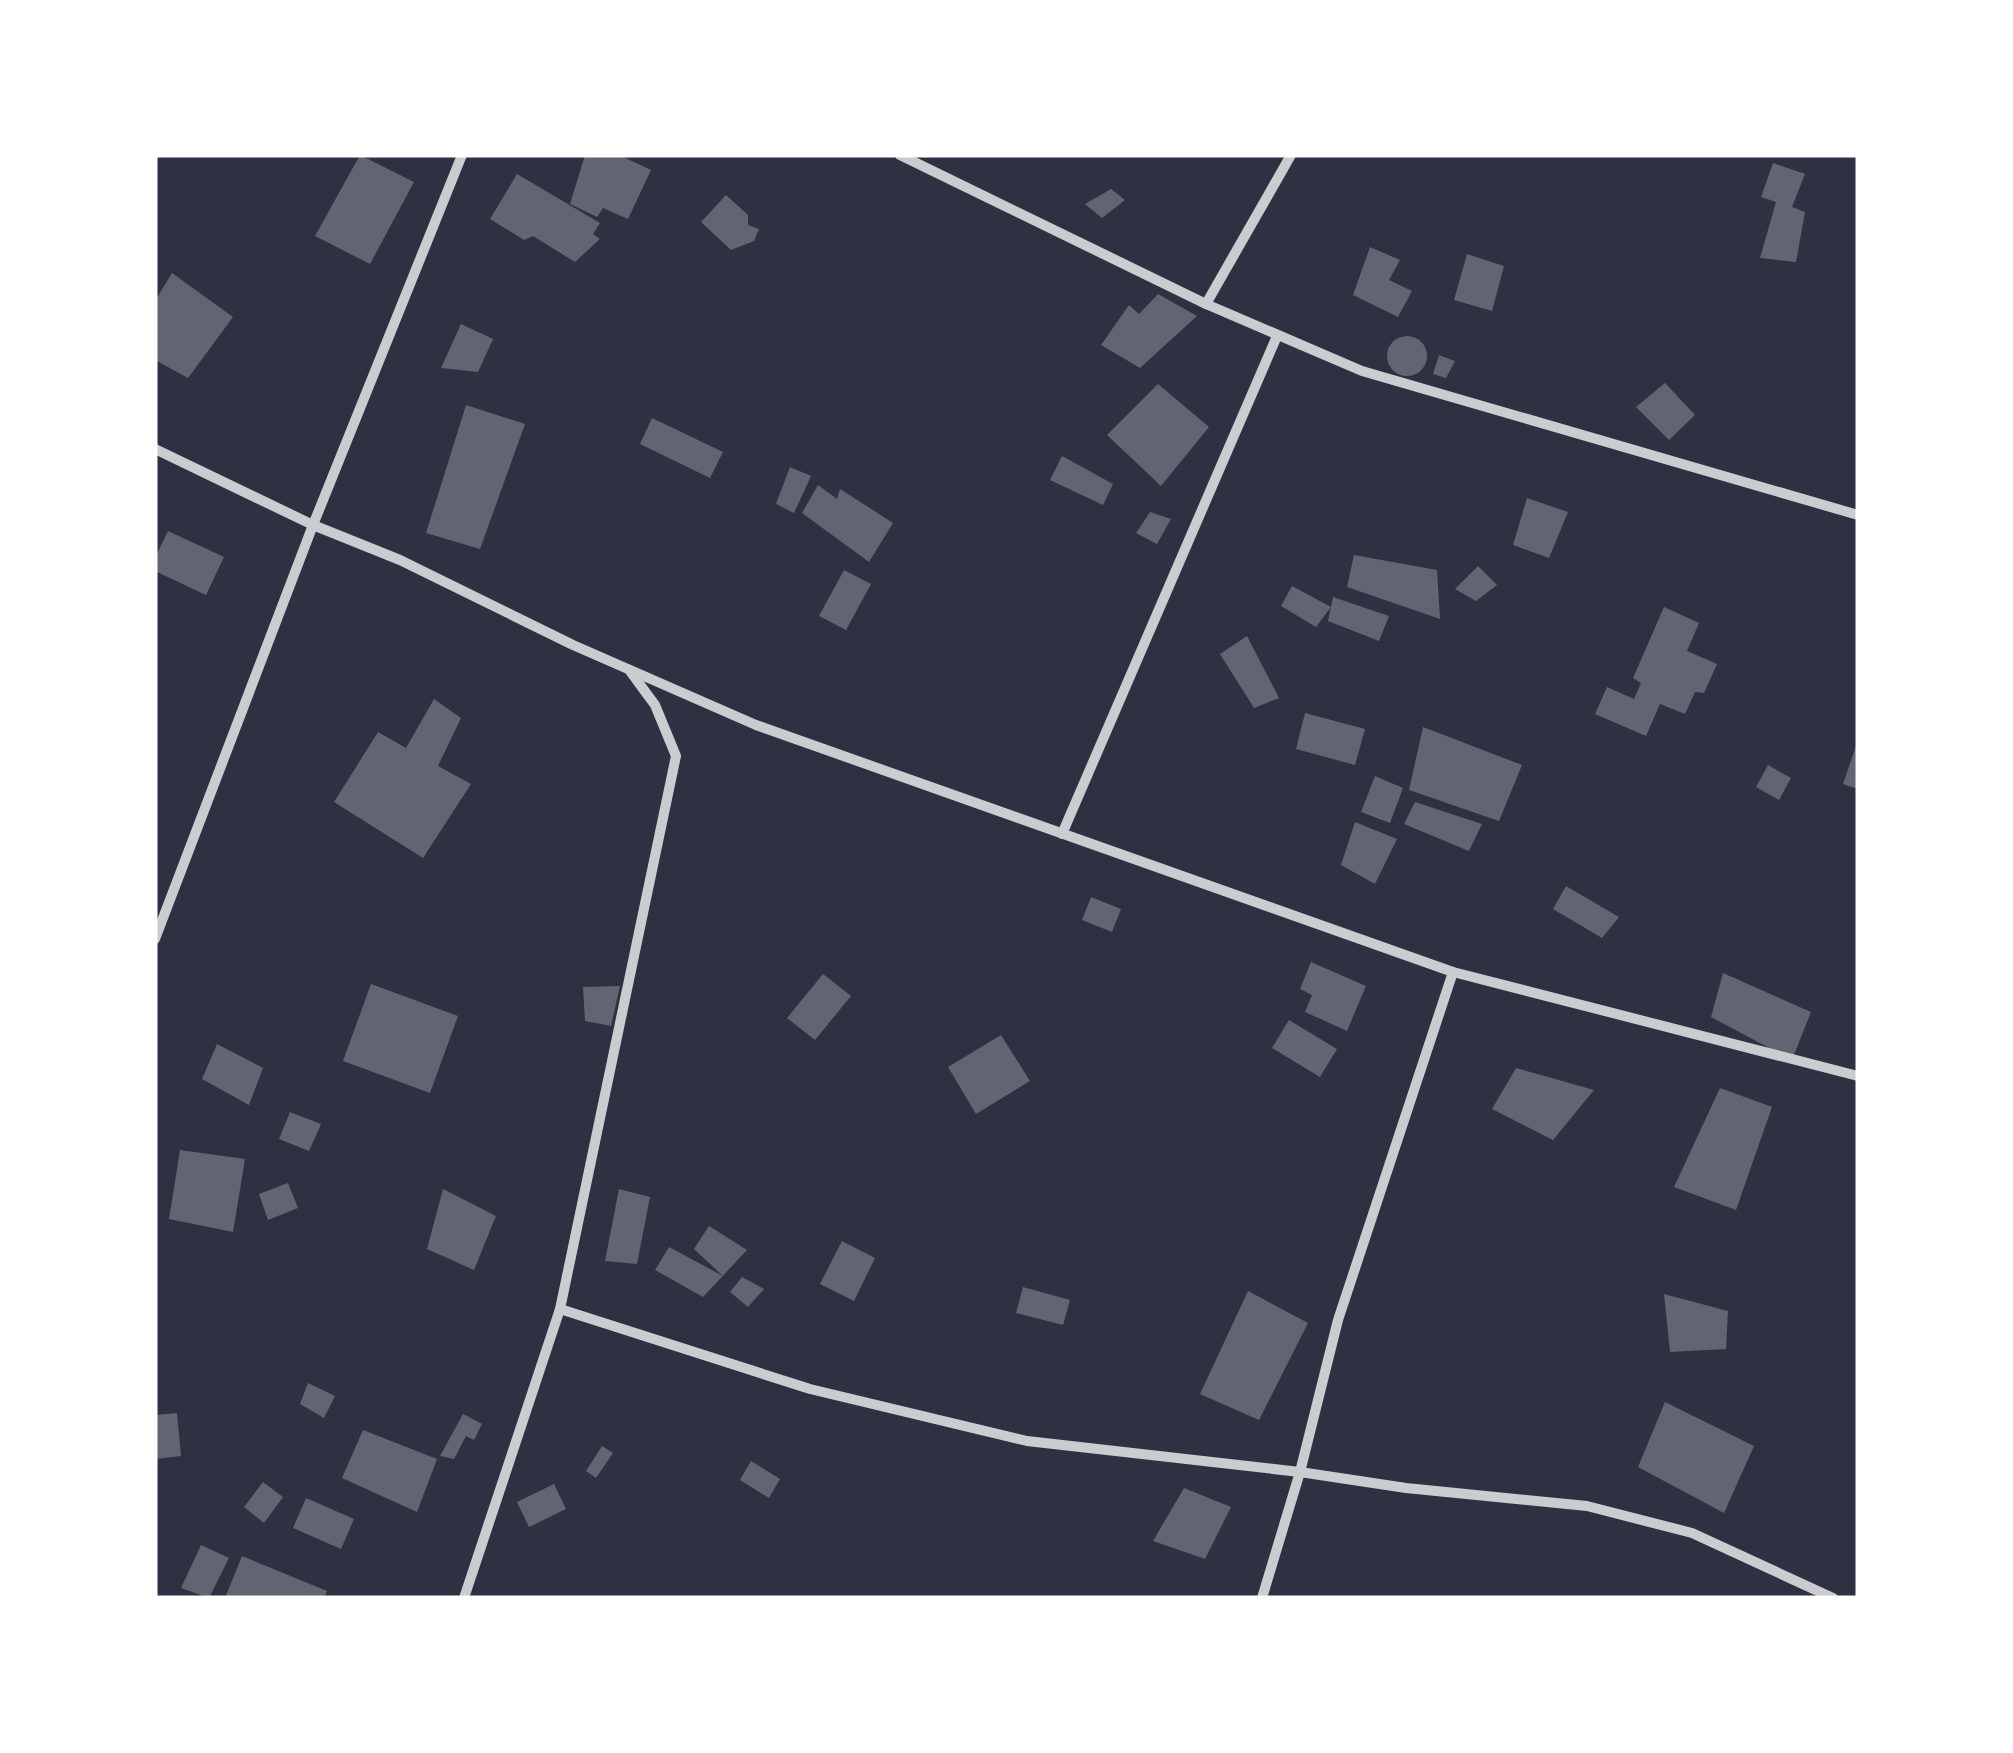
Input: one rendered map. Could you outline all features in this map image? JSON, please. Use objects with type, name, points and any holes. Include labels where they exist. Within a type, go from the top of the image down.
[{"type":"street","points":[[155,939],[312,524],[462,155]]},
{"type":"street","points":[[900,155],[1206,304],[1362,371],[1858,515]]},
{"type":"street","points":[[1206,304],[1291,155]]},
{"type":"street","points":[[1062,834],[1277,336]]},
{"type":"street","points":[[155,449],[756,726],[1454,972],[1858,1076]]},
{"type":"street","points":[[464,1598],[560,1309],[676,756],[654,706],[630,670]]},
{"type":"street","points":[[1262,1598],[1300,1472],[1338,1320],[1454,972]]},
{"type":"street","points":[[560,1309],[810,1389],[1027,1441],[1587,1506],[1692,1533],[1833,1598]]},
{"type":"building","points":[[360,155],[414,182],[370,264],[315,236]]},
{"type":"building","points":[[585,155],[619,155],[651,170],[628,219],[603,208],[597,217],[570,204]]},
{"type":"building","points":[[1773,163],[1805,174],[1792,207],[1805,212],[1796,262],[1760,258],[1776,202],[1761,197]]},
{"type":"building","points":[[517,174],[600,223],[593,234],[600,239],[575,262],[533,236],[524,240],[490,219]]},
{"type":"building","points":[[1111,189],[1125,200],[1102,218],[1085,204]]},
{"type":"building","points":[[726,195],[748,215],[748,225],[759,229],[754,241],[731,250],[701,222]]},
{"type":"building","points":[[1370,247],[1400,260],[1389,280],[1412,291],[1398,317],[1353,295]]},
{"type":"building","points":[[1467,254],[1504,266],[1492,311],[1454,300]]},
{"type":"building","points":[[172,273],[233,317],[188,378],[155,360],[155,301]]},
{"type":"building","points":[[1158,294],[1197,316],[1140,368],[1101,345],[1129,305],[1139,314]]},
{"type":"building","points":[[461,324],[493,339],[478,372],[441,368]]},
{"type":"building","points":[[1407,336],[1421,342],[1427,356],[1421,370],[1407,376],[1393,370],[1387,356],[1393,342]]},
{"type":"building","points":[[1439,355],[1455,361],[1446,378],[1433,374]]},
{"type":"building","points":[[1665,383],[1695,415],[1669,440],[1636,407]]},
{"type":"building","points":[[1158,384],[1209,427],[1161,486],[1107,435]]},
{"type":"building","points":[[466,405],[525,424],[480,549],[426,533]]},
{"type":"building","points":[[652,418],[723,452],[710,478],[640,444]]},
{"type":"building","points":[[1062,456],[1113,484],[1103,505],[1050,480]]},
{"type":"building","points":[[790,467],[811,476],[794,513],[776,504]]},
{"type":"building","points":[[818,485],[837,499],[840,489],[893,523],[869,562],[802,513]]},
{"type":"building","points":[[1527,498],[1568,512],[1549,558],[1513,545]]},
{"type":"building","points":[[1150,512],[1171,519],[1157,544],[1136,533]]},
{"type":"building","points":[[168,531],[224,557],[206,595],[155,571],[155,558]]},
{"type":"building","points":[[1354,555],[1437,570],[1440,619],[1347,587]]},
{"type":"building","points":[[1478,566],[1497,585],[1476,601],[1455,589]]},
{"type":"building","points":[[844,570],[871,584],[846,630],[819,616]]},
{"type":"building","points":[[1292,586],[1331,607],[1316,627],[1281,606]]},
{"type":"building","points":[[1333,597],[1389,616],[1379,641],[1328,621]]},
{"type":"building","points":[[1664,607],[1699,623],[1687,651],[1717,664],[1704,693],[1695,692],[1685,714],[1660,704],[1646,736],[1595,714],[1607,687],[1634,699],[1641,683],[1633,678]]},
{"type":"building","points":[[1247,636],[1279,698],[1254,708],[1220,654]]},
{"type":"building","points":[[434,699],[461,718],[438,766],[471,784],[423,858],[334,802],[378,732],[406,748]]},
{"type":"building","points":[[1305,713],[1365,729],[1355,765],[1296,749]]},
{"type":"building","points":[[1423,727],[1522,765],[1499,821],[1409,790]]},
{"type":"building","points":[[1858,740],[1858,789],[1843,784]]},
{"type":"building","points":[[1768,765],[1791,778],[1779,800],[1756,787]]},
{"type":"building","points":[[1375,776],[1403,788],[1390,823],[1361,812]]},
{"type":"building","points":[[1415,802],[1482,824],[1469,851],[1404,824]]},
{"type":"building","points":[[1355,822],[1397,839],[1375,884],[1341,865]]},
{"type":"building","points":[[1566,886],[1619,917],[1602,938],[1553,909]]},
{"type":"building","points":[[1091,897],[1121,909],[1112,932],[1082,920]]},
{"type":"building","points":[[1311,962],[1366,986],[1347,1031],[1305,1012],[1312,995],[1300,989]]},
{"type":"building","points":[[1723,973],[1811,1012],[1792,1060],[1711,1017]]},
{"type":"building","points":[[823,974],[851,996],[815,1040],[787,1018]]},
{"type":"building","points":[[371,984],[458,1016],[430,1093],[343,1061]]},
{"type":"building","points":[[620,986],[611,1026],[585,1021],[583,987]]},
{"type":"building","points":[[1289,1020],[1337,1049],[1320,1077],[1272,1048]]},
{"type":"building","points":[[1001,1035],[1030,1081],[976,1114],[948,1067]]},
{"type":"building","points":[[217,1044],[263,1068],[249,1105],[202,1079]]},
{"type":"building","points":[[1516,1068],[1594,1090],[1553,1140],[1492,1109]]},
{"type":"building","points":[[1720,1088],[1772,1107],[1736,1210],[1674,1187]]},
{"type":"building","points":[[290,1112],[321,1124],[309,1151],[279,1139]]},
{"type":"building","points":[[180,1150],[245,1159],[233,1232],[169,1219]]},
{"type":"building","points":[[288,1183],[298,1208],[268,1220],[259,1194]]},
{"type":"building","points":[[443,1189],[496,1216],[474,1270],[427,1249]]},
{"type":"building","points":[[619,1189],[650,1197],[637,1264],[605,1261]]},
{"type":"building","points":[[709,1226],[747,1250],[723,1276],[694,1249]]},
{"type":"building","points":[[842,1241],[875,1258],[854,1301],[820,1284]]},
{"type":"building","points":[[669,1247],[723,1276],[703,1297],[655,1270]]},
{"type":"building","points":[[742,1277],[764,1289],[748,1307],[730,1292]]},
{"type":"building","points":[[1023,1287],[1070,1300],[1063,1325],[1016,1313]]},
{"type":"building","points":[[1248,1291],[1308,1323],[1259,1420],[1200,1394]]},
{"type":"building","points":[[1664,1294],[1728,1311],[1726,1349],[1670,1352]]},
{"type":"building","points":[[308,1383],[335,1396],[324,1418],[300,1404]]},
{"type":"building","points":[[1665,1402],[1754,1446],[1724,1513],[1638,1467]]},
{"type":"building","points":[[177,1413],[181,1456],[155,1459],[155,1415]]},
{"type":"building","points":[[463,1414],[482,1424],[474,1440],[466,1436],[454,1459],[440,1456]]},
{"type":"building","points":[[363,1430],[437,1459],[417,1512],[342,1478]]},
{"type":"building","points":[[602,1446],[613,1453],[596,1478],[586,1471]]},
{"type":"building","points":[[751,1461],[780,1479],[769,1498],[740,1480]]},
{"type":"building","points":[[263,1482],[283,1497],[264,1523],[244,1507]]},
{"type":"building","points":[[554,1484],[566,1509],[529,1527],[517,1502]]},
{"type":"building","points":[[1184,1488],[1231,1507],[1205,1559],[1153,1541]]},
{"type":"building","points":[[306,1498],[354,1519],[341,1549],[293,1528]]},
{"type":"building","points":[[201,1545],[229,1558],[209,1598],[181,1588]]},
{"type":"building","points":[[242,1556],[327,1591],[324,1598],[225,1598]]}]
